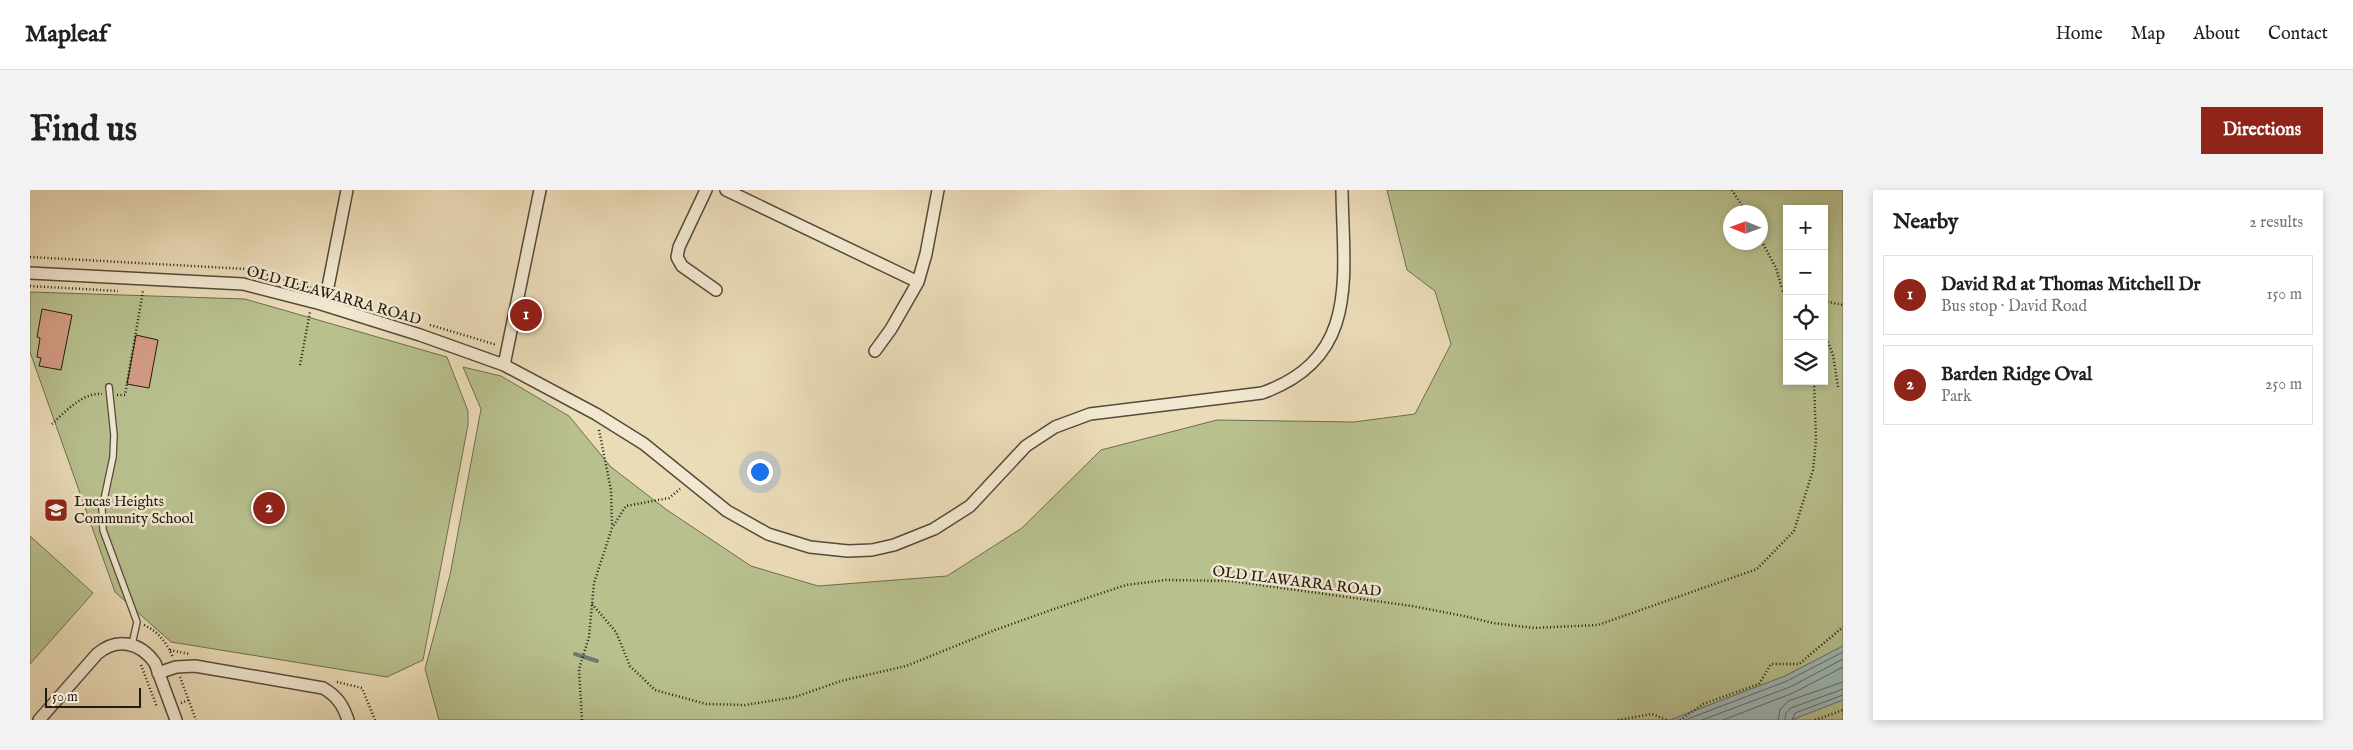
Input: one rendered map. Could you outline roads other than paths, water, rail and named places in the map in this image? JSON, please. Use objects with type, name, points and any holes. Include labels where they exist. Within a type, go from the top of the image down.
[{"type":"street","points":[[321,304],[327,292],[347,190]]},
{"type":"street","points":[[504,365],[540,190]]},
{"type":"street","points":[[706,190],[679,247],[677,257],[682,266],[716,290]]},
{"type":"street","points":[[726,190],[918,282]]},
{"type":"street","points":[[875,351],[891,329],[918,282],[926,254],[938,190]]},
{"type":"street","name":"OLD ILLAWARRA ROAD","points":[[30,273],[243,284],[321,304],[420,334],[504,365],[596,414],[644,444],[688,482],[727,511],[768,534],[810,547],[848,551],[872,550],[894,545],[934,529],[970,506],[1026,446],[1055,427],[1090,414],[1252,395],[1282,386],[1300,375],[1321,355],[1335,330],[1343,297],[1342,190]]},
{"type":"street","points":[[39,720],[103,649],[119,644],[132,644],[149,655],[176,720]]},
{"type":"street","points":[[158,673],[176,667],[195,666],[323,688],[334,695],[344,706],[348,720]]},
{"type":"lane","points":[[109,387],[114,435],[113,457],[102,509],[102,530],[138,622],[132,644]]},
{"type":"water","points":[[1843,646],[1843,700],[1791,720],[1670,720],[1785,676]]},
{"type":"waterway","points":[[575,654],[597,661]]},
{"type":"place","name":"David Rd at Thomas Mitchell Dr","points":[[526,315]]},
{"type":"place","name":"Barden Ridge Oval","points":[[269,508]]},
{"type":"place","name":"Lucas Heights Community School","points":[[56,510]]}]
